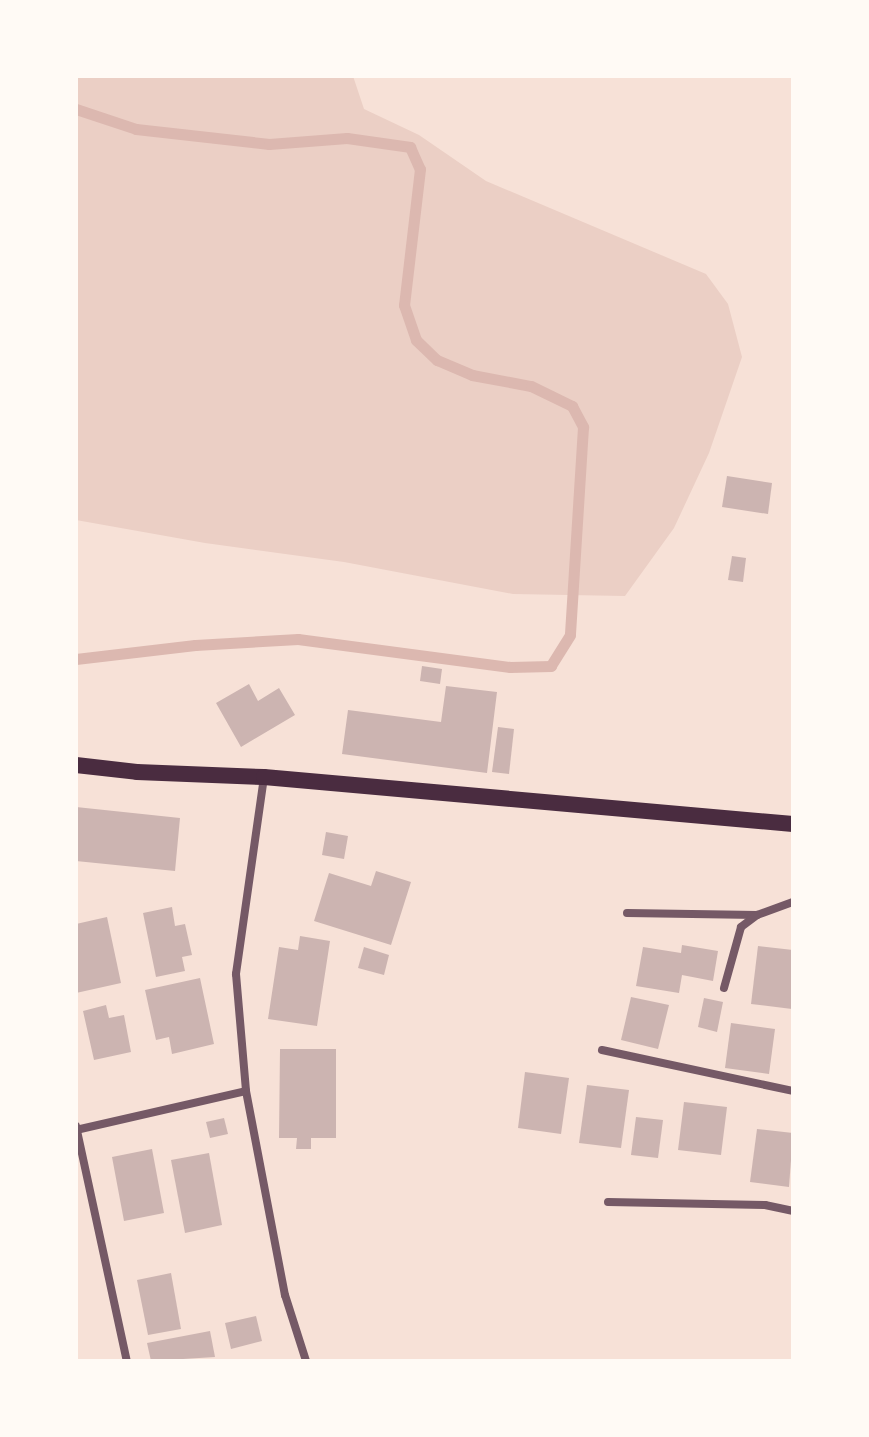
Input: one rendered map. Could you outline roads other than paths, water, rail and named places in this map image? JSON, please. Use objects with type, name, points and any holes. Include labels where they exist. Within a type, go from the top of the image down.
[{"type":"main road","points":[[76,765],[137,772],[264,777],[793,824]]},
{"type":"street","points":[[264,777],[236,974],[246,1091],[285,1295],[306,1361]]},
{"type":"street","points":[[724,988],[741,927],[757,915],[793,902]]},
{"type":"street","points":[[627,913],[757,915]]},
{"type":"street","points":[[602,1050],[793,1091]]},
{"type":"street","points":[[127,1361],[76,1129],[246,1091]]},
{"type":"street","points":[[608,1202],[765,1205],[793,1211]]},
{"type":"waterway","points":[[76,109],[136,129],[269,144],[347,138],[410,147],[420,169],[404,305],[416,340],[437,360],[472,375],[531,386],[572,406],[583,427],[570,635],[551,666],[510,667],[298,639],[195,645],[76,659]]}]
